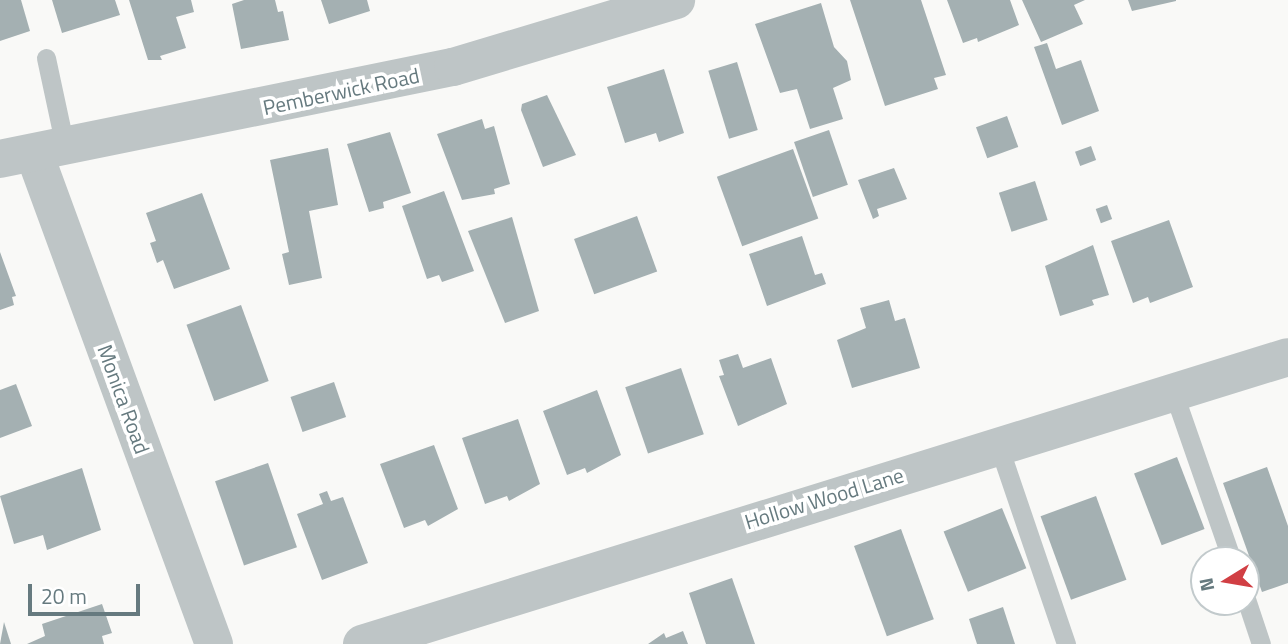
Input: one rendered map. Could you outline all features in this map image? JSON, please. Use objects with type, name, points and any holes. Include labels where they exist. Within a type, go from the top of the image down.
[{"type":"street","name":"Pemberwick Road","points":[[33,153],[453,66],[676,0]]},
{"type":"street","name":"Monica Road","points":[[33,153],[214,644]]},
{"type":"street","name":"Hollow Wood Lane","points":[[362,644],[998,444],[1288,357]]},
{"type":"lane","points":[[33,153],[46,58]]},
{"type":"lane","points":[[1173,391],[1228,546]]},
{"type":"lane","points":[[998,444],[1066,644]]},
{"type":"lane","points":[[1252,616],[1261,644]]},
{"type":"building","points":[[0,0],[21,0],[30,31],[0,41]]},
{"type":"building","points":[[52,0],[115,0],[120,15],[62,33]]},
{"type":"building","points":[[129,0],[191,0],[194,12],[176,17],[186,48],[160,56],[162,60],[148,60]]},
{"type":"building","points":[[244,0],[275,0],[278,12],[283,11],[289,40],[241,49],[232,4]]},
{"type":"building","points":[[321,0],[367,0],[370,11],[329,24]]},
{"type":"building","points":[[850,0],[921,0],[946,75],[934,78],[938,89],[885,106]]},
{"type":"building","points":[[947,0],[1010,0],[1019,25],[978,42],[977,38],[963,43]]},
{"type":"building","points":[[1022,0],[1085,0],[1074,5],[1083,24],[1041,42]]},
{"type":"building","points":[[1128,0],[1176,0],[1176,1],[1132,11]]},
{"type":"building","points":[[821,3],[834,47],[847,61],[851,80],[833,88],[843,119],[810,129],[797,89],[780,93],[755,24]]},
{"type":"building","points":[[1047,43],[1056,69],[1081,60],[1099,111],[1062,125],[1034,47]]},
{"type":"building","points":[[737,62],[758,130],[729,139],[708,71]]},
{"type":"building","points":[[664,69],[684,133],[659,142],[656,133],[625,143],[607,87]]},
{"type":"building","points":[[547,95],[576,155],[543,167],[521,110],[522,104]]},
{"type":"building","points":[[1007,116],[1018,147],[987,158],[976,127]]},
{"type":"building","points":[[482,119],[485,129],[494,126],[510,184],[494,189],[495,194],[462,200],[437,134]]},
{"type":"building","points":[[829,130],[848,185],[813,197],[794,142]]},
{"type":"building","points":[[390,132],[411,193],[383,202],[384,208],[369,212],[347,144]]},
{"type":"building","points":[[1091,146],[1096,160],[1080,166],[1075,152]]},
{"type":"building","points":[[328,148],[338,205],[309,211],[322,278],[289,285],[282,254],[289,252],[270,160]]},
{"type":"building","points":[[793,149],[818,219],[742,246],[717,177]]},
{"type":"building","points":[[894,168],[907,199],[877,209],[879,216],[873,219],[858,180]]},
{"type":"building","points":[[1035,181],[1048,220],[1012,232],[999,193]]},
{"type":"building","points":[[444,191],[474,271],[442,282],[439,275],[427,279],[402,206]]},
{"type":"building","points":[[202,193],[230,269],[174,289],[163,260],[157,263],[150,243],[156,241],[146,213]]},
{"type":"building","points":[[1107,205],[1112,219],[1101,223],[1096,209]]},
{"type":"building","points":[[637,216],[657,271],[594,294],[574,239]]},
{"type":"building","points":[[512,217],[539,311],[505,323],[468,231]]},
{"type":"building","points":[[1169,220],[1193,287],[1150,303],[1148,297],[1133,303],[1111,241]]},
{"type":"building","points":[[802,236],[815,275],[822,273],[826,284],[767,306],[749,254]]},
{"type":"building","points":[[1093,245],[1109,295],[1092,300],[1094,305],[1060,316],[1045,266]]},
{"type":"building","points":[[0,252],[16,296],[12,297],[14,305],[0,310]]},
{"type":"building","points":[[889,300],[895,321],[905,318],[920,368],[852,388],[837,340],[866,328],[860,308]]},
{"type":"building","points":[[241,305],[269,381],[214,401],[186,325]]},
{"type":"building","points":[[738,354],[743,368],[771,358],[787,404],[738,426],[719,376],[724,375],[719,360]]},
{"type":"building","points":[[681,368],[704,434],[648,453],[625,387]]},
{"type":"building","points":[[334,382],[346,417],[303,432],[291,397]]},
{"type":"building","points":[[16,384],[32,426],[0,438],[0,390]]},
{"type":"building","points":[[597,390],[621,455],[587,473],[585,468],[567,475],[543,411]]},
{"type":"building","points":[[518,419],[540,484],[509,501],[507,496],[485,504],[462,438]]},
{"type":"building","points":[[434,445],[458,509],[428,526],[425,520],[404,528],[380,464]]},
{"type":"building","points":[[1177,457],[1205,529],[1162,545],[1134,473]]},
{"type":"building","points":[[268,463],[297,547],[244,565],[215,481]]},
{"type":"building","points":[[1267,467],[1288,526],[1288,583],[1262,592],[1260,546],[1246,546],[1223,483]]},
{"type":"building","points":[[82,468],[101,530],[47,550],[43,535],[14,544],[0,496]]},
{"type":"building","points":[[327,491],[331,501],[343,497],[368,563],[322,580],[297,514],[323,504],[319,494]]},
{"type":"building","points":[[1096,496],[1126,580],[1071,600],[1041,516]]},
{"type":"building","points":[[1002,508],[1026,568],[968,592],[944,532]]},
{"type":"building","points":[[901,529],[934,619],[887,636],[854,546]]},
{"type":"building","points":[[732,578],[755,644],[706,644],[689,593]]},
{"type":"building","points":[[102,604],[112,633],[102,636],[104,644],[27,644],[45,636],[42,624]]},
{"type":"building","points":[[1003,607],[1015,644],[977,644],[969,619]]},
{"type":"building","points":[[4,622],[11,644],[0,644]]},
{"type":"building","points":[[683,631],[688,644],[648,644],[664,633],[666,638]]}]
